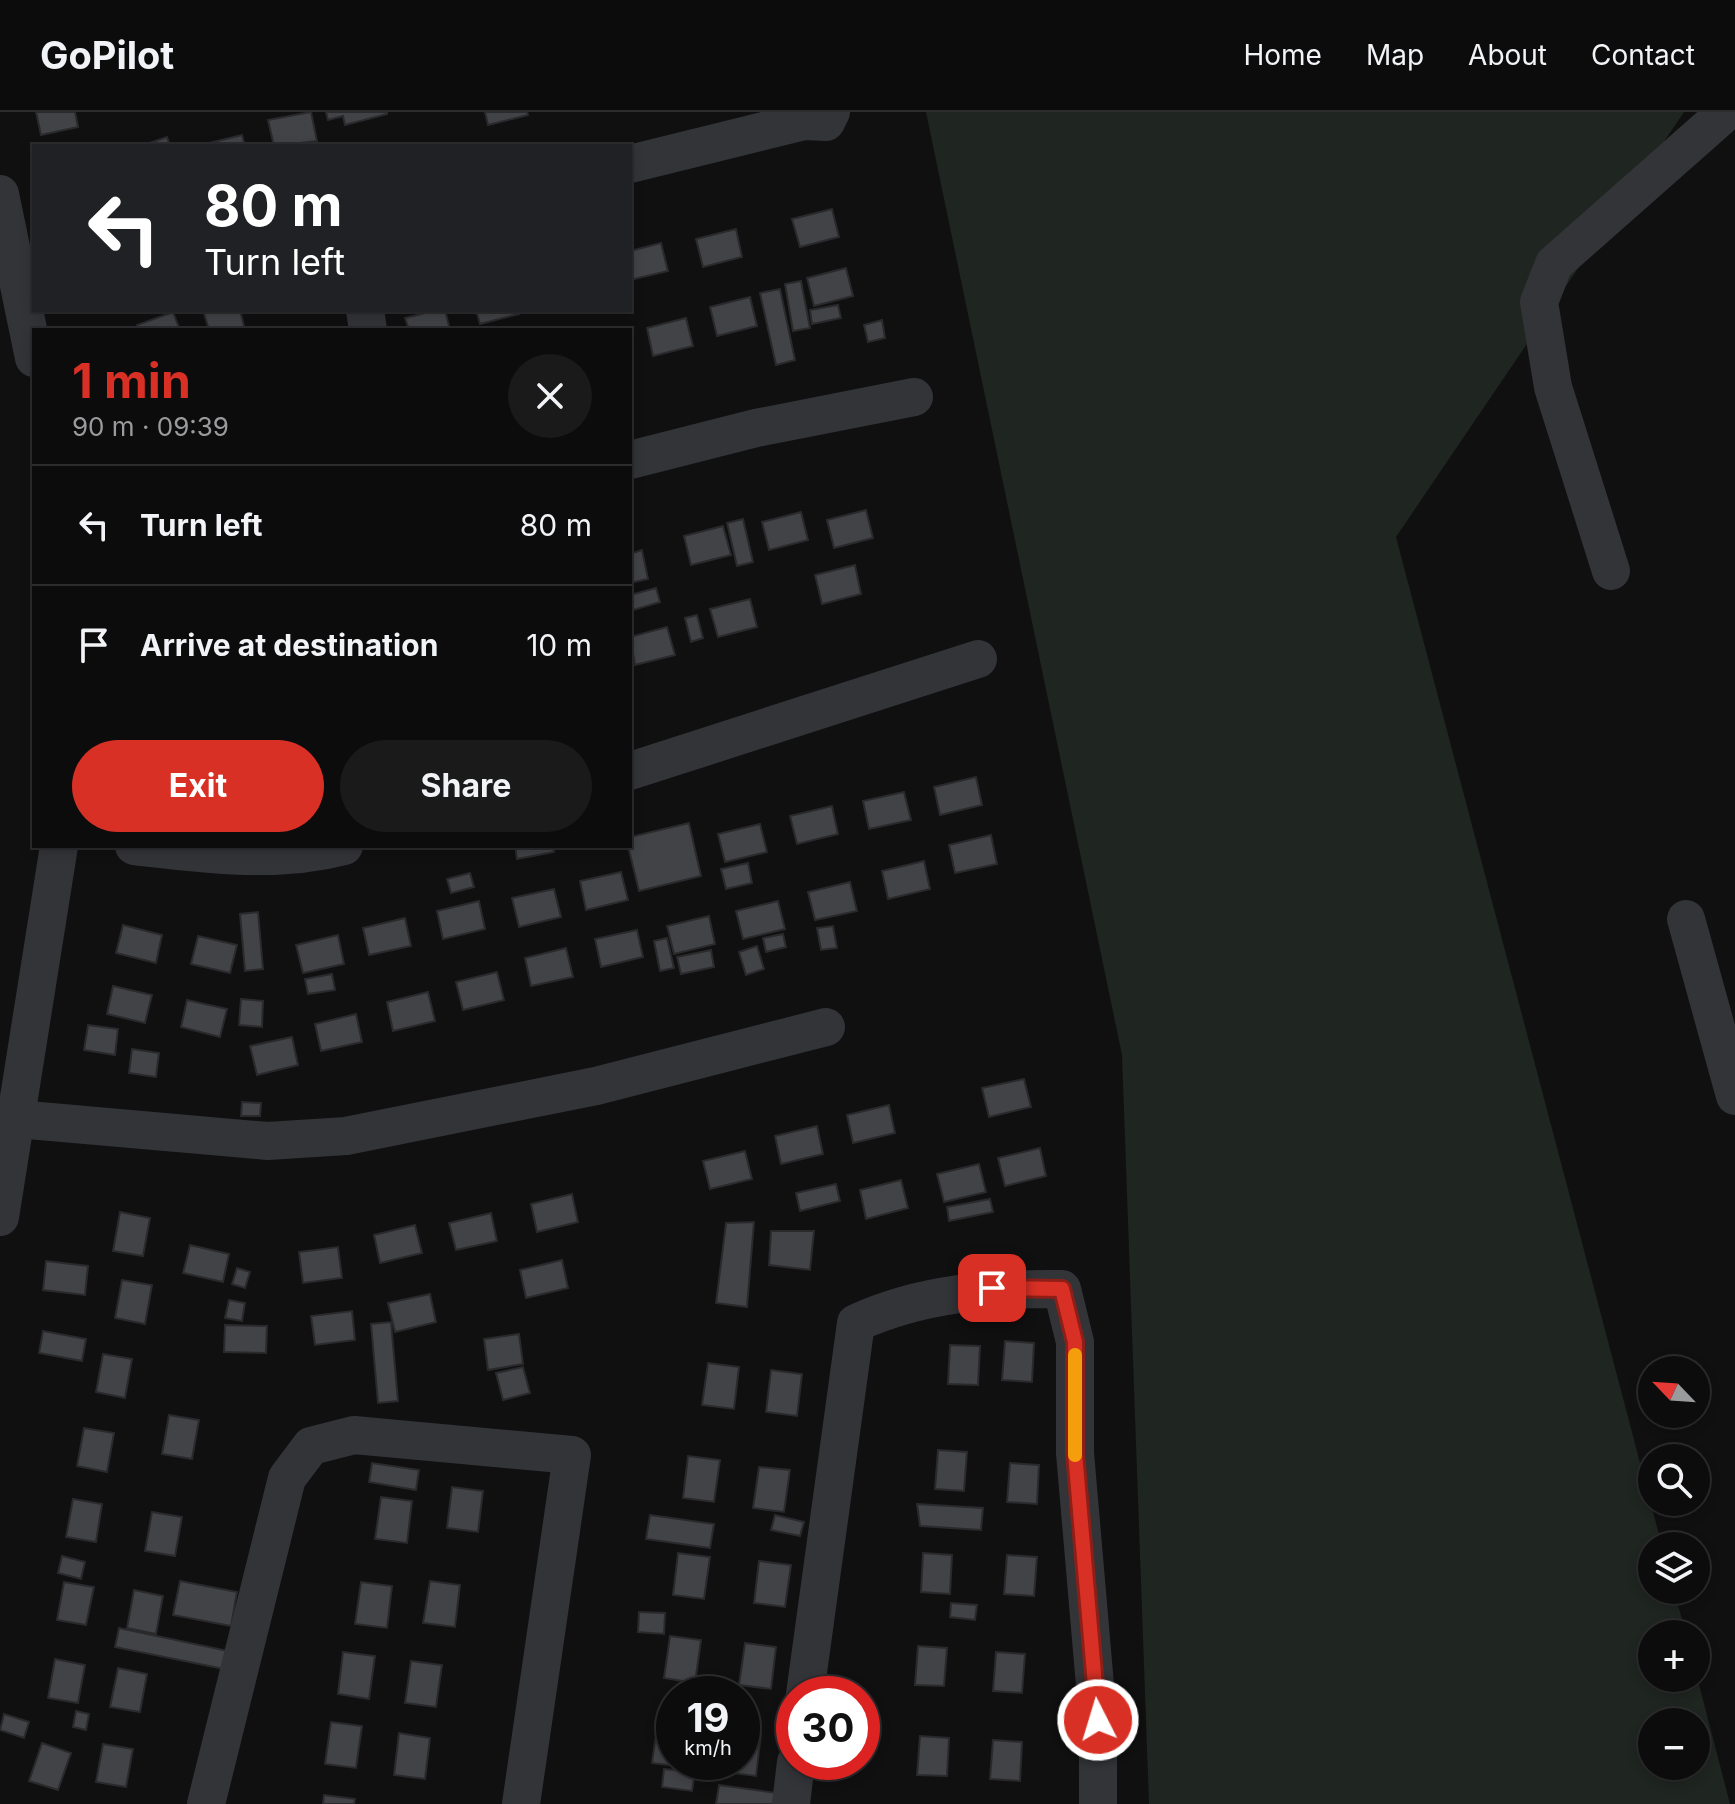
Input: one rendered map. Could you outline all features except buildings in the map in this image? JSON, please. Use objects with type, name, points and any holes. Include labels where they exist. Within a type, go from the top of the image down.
[{"type":"street","points":[[632,164],[804,121],[826,122],[831,112]]},
{"type":"street","points":[[1611,571],[1553,387],[1539,302],[1554,264],[1726,112],[1735,149]]},
{"type":"street","points":[[0,194],[32,312]]},
{"type":"street","points":[[632,459],[756,428],[914,397]]},
{"type":"street","points":[[632,770],[978,659]]},
{"type":"street","points":[[0,1217],[59,848]]},
{"type":"street","points":[[155,848],[237,856],[308,855],[336,848]]},
{"type":"street","points":[[1686,919],[1735,1096]]},
{"type":"street","points":[[17,1119],[268,1141],[346,1136],[596,1086],[826,1027]]},
{"type":"street","points":[[807,1676],[856,1323],[909,1303],[992,1288],[1062,1289],[1075,1342],[1075,1453],[1098,1720],[1098,1804]]},
{"type":"street","points":[[206,1804],[287,1478],[311,1446],[354,1435],[572,1455],[521,1804]]},
{"type":"street","points":[[791,1804],[794,1780]]},
{"type":"shaded area","points":[[926,112],[1684,112],[1396,537],[1638,1455],[1638,1516],[1654,1516],[1658,1532],[1638,1532],[1638,1604],[1678,1604],[1682,1620],[1638,1620],[1638,1692],[1701,1692],[1705,1708],[1638,1708],[1638,1780],[1710,1780],[1710,1727],[1730,1804],[1149,1804],[1122,1055]]},
{"type":"slow traffic","points":[[1075,1355],[1075,1455]]},
{"type":"route","points":[[992,1288],[1062,1289],[1075,1342],[1075,1453],[1098,1720]]}]
